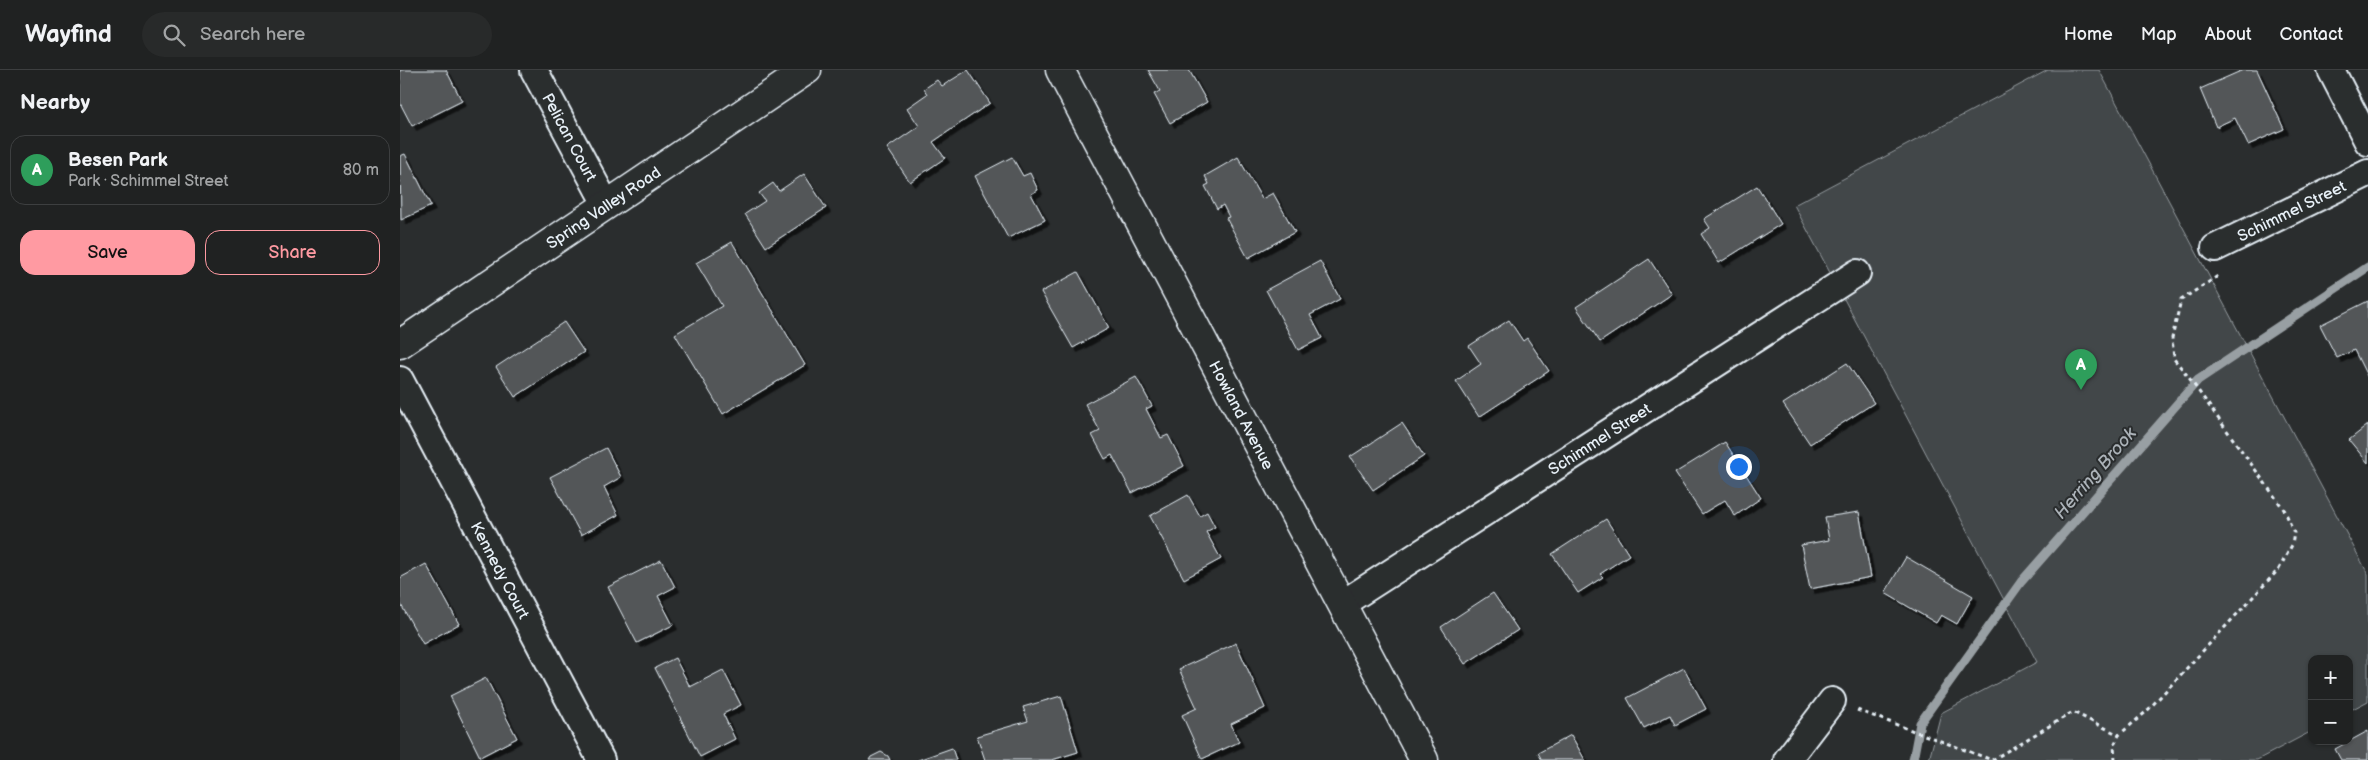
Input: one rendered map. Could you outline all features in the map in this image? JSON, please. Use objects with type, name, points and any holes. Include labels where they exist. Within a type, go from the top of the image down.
[{"type":"street","name":"Pelican Court","points":[[534,70],[606,204]]},
{"type":"street","name":"Spring Valley Road","points":[[400,344],[807,70]]},
{"type":"street","name":"Howland Avenue","points":[[1060,70],[1424,760]]},
{"type":"street","points":[[2331,70],[2368,142]]},
{"type":"street","name":"Schimmel Street","points":[[2215,248],[2368,173]]},
{"type":"street","name":"Schimmel Street","points":[[1342,604],[1857,273]]},
{"type":"street","name":"Kennedy Court","points":[[400,380],[600,760]]},
{"type":"street","points":[[1787,760],[1832,701]]},
{"type":"path","points":[[2115,760],[2114,745],[2119,735],[2147,711],[2214,637],[2267,584],[2288,557],[2292,545],[2294,533],[2285,511],[2188,375],[2174,359],[2172,338],[2181,300],[2229,270],[2215,248]]},
{"type":"path","points":[[1832,701],[1992,760],[2073,712],[2119,735]]},
{"type":"shaded area","points":[[2048,70],[2099,70],[2368,574],[2368,701],[2353,709],[2353,655],[2308,655],[2308,733],[2257,760],[1929,760],[1941,713],[2037,662],[1794,205]]},
{"type":"building","points":[[400,70],[446,70],[462,101],[412,126],[400,103]]},
{"type":"building","points":[[968,70],[990,103],[933,142],[945,158],[910,182],[887,148],[919,126],[907,108],[927,94],[924,89],[937,80],[942,86]]},
{"type":"building","points":[[1148,70],[1189,70],[1207,102],[1170,123],[1154,94],[1160,91]]},
{"type":"building","points":[[2243,70],[2257,70],[2284,129],[2248,145],[2235,118],[2216,127],[2200,89]]},
{"type":"building","points":[[405,154],[431,206],[401,220],[400,156]]},
{"type":"building","points":[[1012,157],[1023,176],[1030,173],[1038,190],[1031,194],[1045,220],[1008,238],[975,176]]},
{"type":"building","points":[[1238,157],[1262,199],[1273,193],[1295,232],[1248,258],[1226,218],[1229,217],[1223,205],[1217,209],[1205,186],[1209,184],[1205,176]]},
{"type":"building","points":[[804,174],[826,208],[766,247],[745,214],[765,201],[759,193],[773,183],[779,191]]},
{"type":"building","points":[[1757,186],[1781,224],[1719,263],[1701,234],[1710,228],[1704,219]]},
{"type":"building","points":[[732,242],[805,365],[723,414],[675,334],[722,306],[696,263]]},
{"type":"building","points":[[1649,259],[1672,294],[1600,342],[1576,307]]},
{"type":"building","points":[[1320,261],[1340,299],[1310,315],[1322,338],[1298,350],[1266,290]]},
{"type":"building","points":[[1078,272],[1109,328],[1073,348],[1041,292]]},
{"type":"building","points":[[2368,301],[2368,378],[2354,350],[2337,358],[2320,325]]},
{"type":"building","points":[[1509,320],[1523,341],[1527,338],[1549,371],[1479,417],[1456,381],[1481,364],[1469,346]]},
{"type":"building","points":[[564,322],[584,352],[515,397],[496,367]]},
{"type":"building","points":[[1847,363],[1874,403],[1810,444],[1783,404]]},
{"type":"building","points":[[1136,377],[1152,406],[1146,409],[1161,438],[1168,435],[1184,466],[1132,493],[1112,455],[1105,459],[1092,435],[1100,431],[1085,404]]},
{"type":"building","points":[[1402,423],[1424,456],[1373,490],[1350,457]]},
{"type":"building","points":[[2368,425],[2368,463],[2349,440]]},
{"type":"building","points":[[1725,442],[1761,498],[1735,516],[1725,500],[1702,514],[1675,473]]},
{"type":"building","points":[[606,448],[621,477],[604,487],[618,515],[581,535],[550,477]]},
{"type":"building","points":[[1188,495],[1200,516],[1207,512],[1215,527],[1206,532],[1221,559],[1184,579],[1150,516]]},
{"type":"building","points":[[1859,512],[1871,577],[1810,589],[1801,545],[1829,540],[1825,517]]},
{"type":"building","points":[[1606,519],[1629,555],[1600,574],[1603,577],[1578,593],[1552,554]]},
{"type":"building","points":[[1906,557],[1973,596],[1957,624],[1941,615],[1936,623],[1885,593]]},
{"type":"building","points":[[661,560],[675,587],[658,596],[673,625],[637,643],[608,587]]},
{"type":"building","points":[[426,564],[459,624],[423,644],[400,603],[400,578]]},
{"type":"building","points":[[1493,593],[1518,630],[1465,664],[1441,627]]},
{"type":"building","points":[[1236,643],[1265,708],[1231,724],[1239,742],[1202,759],[1182,715],[1197,708],[1179,669]]},
{"type":"building","points":[[675,658],[690,687],[723,670],[741,705],[723,714],[735,739],[700,757],[655,668]]},
{"type":"building","points":[[1684,668],[1706,709],[1675,725],[1670,715],[1644,728],[1627,698]]},
{"type":"building","points":[[486,678],[517,738],[480,757],[450,696]]},
{"type":"building","points":[[1061,696],[1078,752],[1052,760],[985,760],[977,736],[1028,721],[1023,707]]},
{"type":"building","points":[[2368,731],[2368,760],[2341,760],[2335,749],[2342,745],[2353,745],[2353,739]]},
{"type":"building","points":[[1571,735],[1585,760],[1542,760],[1538,753]]},
{"type":"building","points":[[952,748],[956,760],[918,760]]},
{"type":"building","points":[[881,752],[888,756],[890,760],[869,760],[871,757]]},
{"type":"waterway","name":"Herring Brook","points":[[1913,760],[1920,723],[2021,582],[2198,380],[2368,267]]},
{"type":"place","name":"Besen Park","points":[[2081,390]]}]
